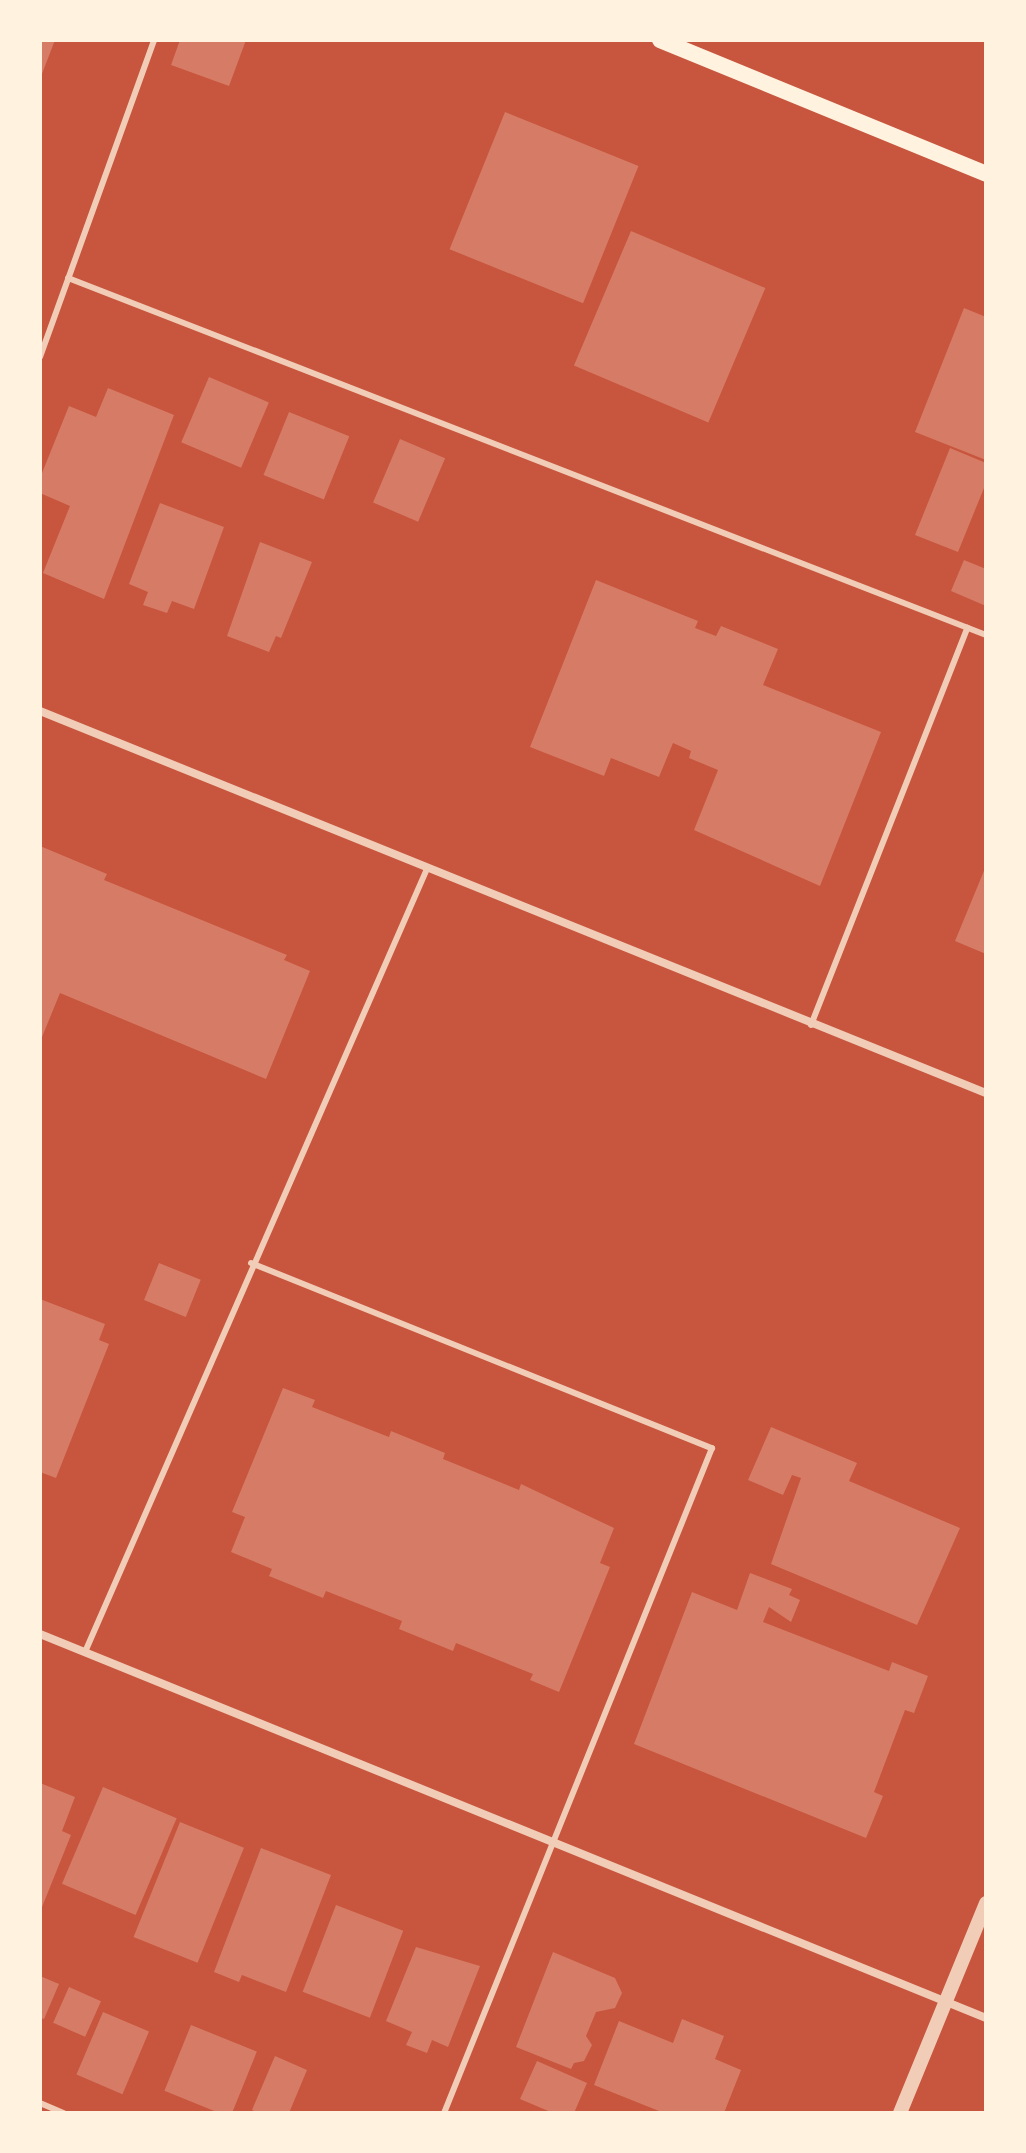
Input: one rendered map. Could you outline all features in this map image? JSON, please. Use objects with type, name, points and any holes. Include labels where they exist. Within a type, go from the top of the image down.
[{"type":"main road","points":[[660,40],[986,174]]},
{"type":"street","points":[[40,711],[811,1025],[986,1093]]},
{"type":"street","points":[[40,1634],[986,2018]]},
{"type":"street","points":[[900,2113],[986,1903]]},
{"type":"lane","points":[[40,357],[154,40]]},
{"type":"lane","points":[[68,278],[986,635]]},
{"type":"lane","points":[[811,1025],[967,628]]},
{"type":"lane","points":[[85,1652],[251,1263],[427,869]]},
{"type":"lane","points":[[251,1263],[712,1448],[444,2113]]},
{"type":"lane","points":[[40,2103],[64,2113]]},
{"type":"building","points":[[40,40],[55,40],[40,79]]},
{"type":"building","points":[[180,40],[246,40],[229,86],[171,65]]},
{"type":"building","points":[[505,112],[639,166],[583,303],[450,249]]},
{"type":"building","points":[[631,231],[765,288],[708,422],[574,365]]},
{"type":"building","points":[[964,308],[986,317],[986,460],[915,432]]},
{"type":"building","points":[[209,377],[269,402],[241,468],[181,442]]},
{"type":"building","points":[[108,388],[174,415],[104,599],[43,573],[70,506],[40,493],[40,478],[69,406],[96,417]]},
{"type":"building","points":[[289,412],[349,436],[324,499],[264,475]]},
{"type":"building","points":[[400,439],[445,458],[418,522],[373,503]]},
{"type":"building","points":[[950,448],[986,463],[986,483],[958,552],[915,535]]},
{"type":"building","points":[[160,503],[224,527],[194,609],[172,601],[167,613],[143,605],[148,592],[129,584]]},
{"type":"building","points":[[260,542],[312,562],[281,638],[276,636],[269,652],[227,636]]},
{"type":"building","points":[[964,560],[986,569],[986,606],[951,591]]},
{"type":"building","points":[[596,580],[698,621],[695,628],[716,636],[721,626],[778,649],[763,685],[881,732],[820,886],[694,830],[718,770],[689,758],[691,751],[673,743],[659,777],[611,758],[604,776],[530,747]]},
{"type":"building","points":[[40,846],[107,874],[104,880],[287,955],[284,960],[310,971],[266,1079],[60,993],[40,1042]]},
{"type":"building","points":[[986,866],[986,954],[955,941]]},
{"type":"building","points":[[159,1263],[201,1280],[186,1317],[144,1300]]},
{"type":"building","points":[[40,1299],[105,1324],[99,1340],[109,1344],[56,1478],[40,1472]]},
{"type":"building","points":[[283,1388],[315,1400],[312,1407],[389,1437],[391,1431],[445,1453],[443,1459],[519,1490],[521,1484],[614,1528],[600,1563],[610,1567],[559,1692],[530,1680],[533,1674],[456,1643],[453,1651],[399,1629],[402,1621],[326,1591],[323,1598],[269,1576],[272,1569],[231,1552],[245,1517],[232,1512]]},
{"type":"building","points":[[771,1427],[857,1463],[849,1481],[960,1528],[917,1625],[771,1564],[801,1478],[792,1475],[783,1495],[748,1480]]},
{"type":"building","points":[[750,1573],[792,1589],[789,1595],[800,1600],[791,1622],[769,1607],[763,1622],[889,1671],[892,1662],[928,1676],[914,1713],[905,1710],[874,1792],[883,1796],[866,1838],[634,1744],[692,1592],[737,1610]]},
{"type":"building","points":[[40,1783],[75,1797],[62,1831],[71,1835],[40,1912]]},
{"type":"building","points":[[103,1787],[177,1818],[136,1915],[62,1884]]},
{"type":"building","points":[[180,1822],[244,1848],[198,1963],[134,1937]]},
{"type":"building","points":[[261,1848],[331,1875],[286,1992],[242,1975],[239,1982],[214,1972]]},
{"type":"building","points":[[336,1905],[403,1931],[370,2018],[303,1992]]},
{"type":"building","points":[[416,1947],[480,1966],[448,2047],[432,2040],[427,2053],[406,2045],[412,2032],[386,2021]]},
{"type":"building","points":[[553,1952],[615,1978],[622,1993],[615,2008],[596,2012],[586,2036],[592,2045],[584,2061],[574,2063],[571,2069],[516,2047]]},
{"type":"building","points":[[40,1976],[59,1984],[44,2019],[40,2018]]},
{"type":"building","points":[[69,1987],[101,2001],[85,2037],[53,2023]]},
{"type":"building","points":[[103,2012],[149,2032],[122,2094],[76,2075]]},
{"type":"building","points":[[682,2019],[724,2036],[715,2059],[741,2070],[724,2113],[664,2113],[594,2085],[619,2021],[673,2043]]},
{"type":"building","points":[[191,2025],[257,2052],[232,2113],[219,2113],[164,2091]]},
{"type":"building","points":[[275,2056],[307,2070],[289,2113],[259,2113],[252,2110]]},
{"type":"building","points":[[537,2061],[587,2083],[574,2113],[553,2113],[520,2099]]}]
